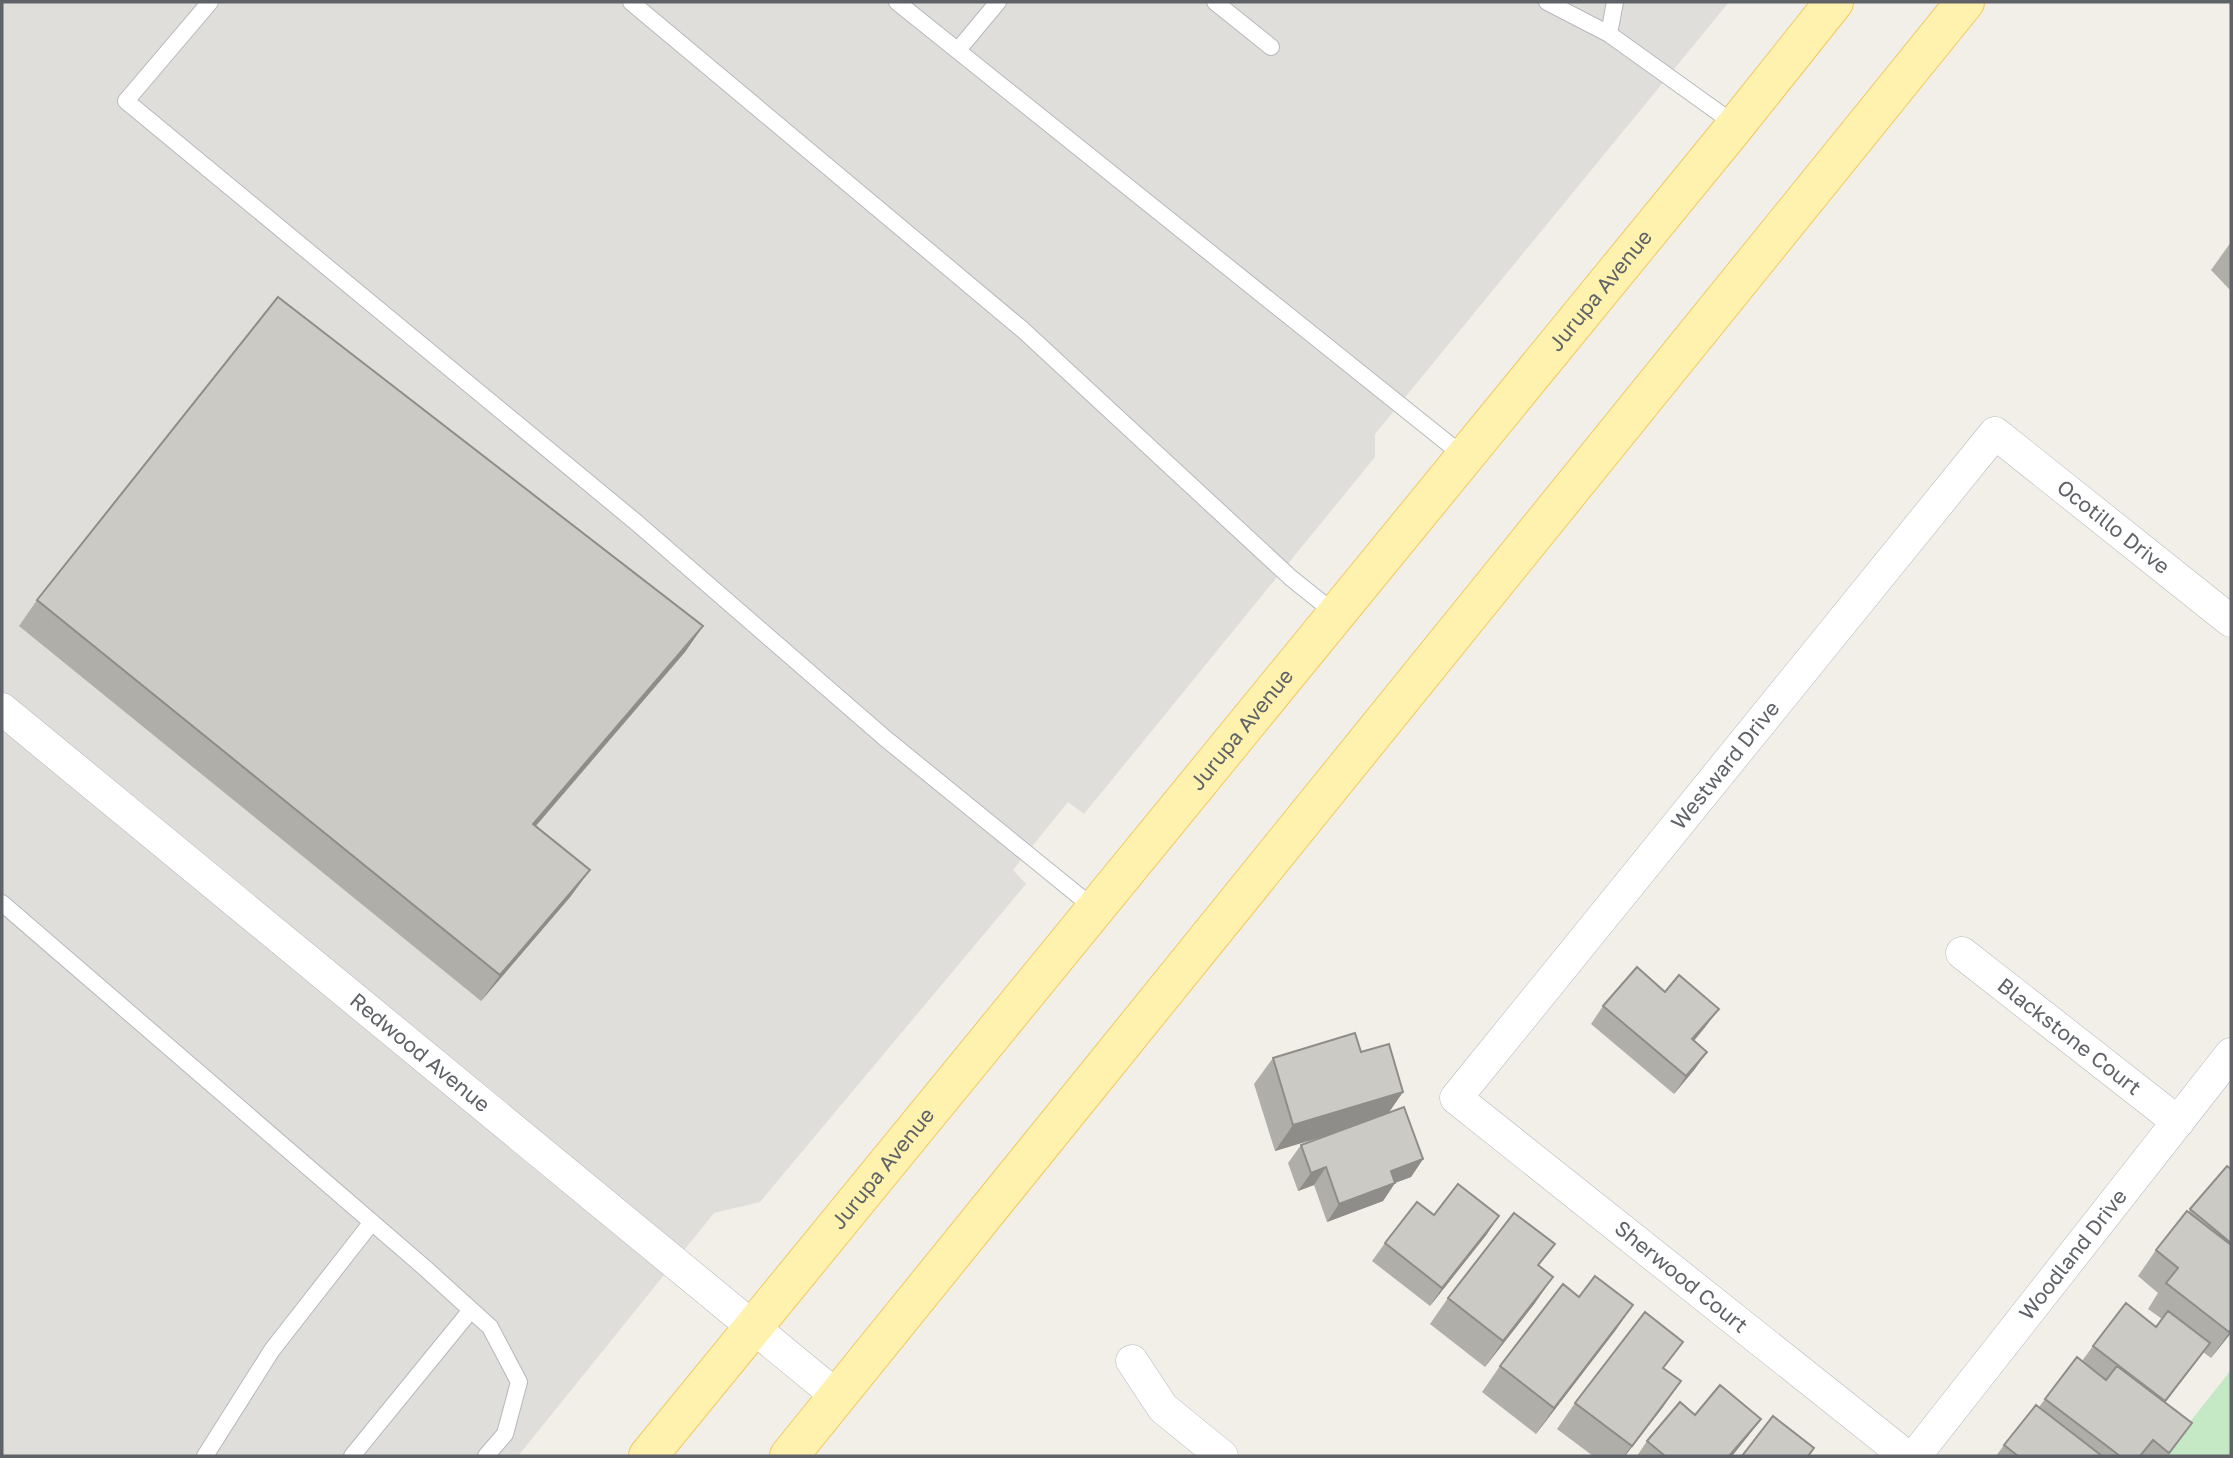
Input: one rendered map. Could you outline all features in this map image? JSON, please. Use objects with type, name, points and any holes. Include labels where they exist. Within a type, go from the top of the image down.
[{"type":"main road","name":"Jurupa Avenue","points":[[648,1456],[1834,2]]},
{"type":"main road","points":[[789,1456],[1965,2]]},
{"type":"street","name":"Ocotillo Drive","points":[[1995,433],[2231,621]]},
{"type":"street","name":"Westward Drive","points":[[1456,1098],[1995,433]]},
{"type":"street","name":"Redwood Avenue","points":[[2,709],[838,1397]]},
{"type":"street","name":"Blackstone Court","points":[[1962,953],[2178,1122]]},
{"type":"street","name":"Woodland Drive","points":[[1915,1456],[2231,1054]]},
{"type":"street","name":"Sherwood Court","points":[[1456,1098],[1906,1456]]},
{"type":"street","points":[[1132,1361],[1163,1408],[1222,1456]]},
{"type":"lane","points":[[209,2],[126,101],[638,523],[886,739],[1095,909]]},
{"type":"lane","points":[[631,2],[1023,330],[1291,578],[1336,614]]},
{"type":"lane","points":[[897,2],[1465,457]]},
{"type":"lane","points":[[958,50],[998,2]]},
{"type":"lane","points":[[1215,2],[1271,47]]},
{"type":"lane","points":[[1547,2],[1609,34],[1736,125]]},
{"type":"lane","points":[[1609,34],[1615,2]]},
{"type":"lane","points":[[2,903],[490,1327],[519,1382],[505,1434],[486,1456]]},
{"type":"lane","points":[[205,1456],[272,1350],[372,1222]]},
{"type":"lane","points":[[352,1456],[471,1310]]},
{"type":"shaded area","points":[[2,2],[1729,2],[1375,434],[1375,457],[1084,814],[1068,802],[1013,870],[1026,884],[760,1202],[714,1213],[518,1456],[2,1456]]},
{"type":"green space","points":[[2231,1370],[2231,1456],[2163,1456]]},
{"type":"building","points":[[278,297],[703,626],[533,824],[590,870],[500,975],[37,600]]},
{"type":"building","points":[[1637,967],[1665,992],[1679,975],[1719,1009],[1692,1039],[1707,1052],[1686,1076],[1603,1006]]},
{"type":"building","points":[[1355,1033],[1361,1052],[1389,1044],[1403,1092],[1293,1125],[1273,1058]]},
{"type":"building","points":[[1404,1107],[1423,1159],[1391,1171],[1395,1183],[1339,1204],[1326,1167],[1311,1173],[1301,1145]]},
{"type":"building","points":[[2227,1166],[2231,1169],[2231,1243],[2190,1209]]},
{"type":"building","points":[[1458,1184],[1499,1216],[1442,1288],[1385,1243],[1417,1202],[1434,1215]]},
{"type":"building","points":[[2187,1211],[2231,1245],[2229,1332],[2166,1283],[2178,1268],[2156,1250]]},
{"type":"building","points":[[1514,1213],[1555,1244],[1538,1265],[1553,1277],[1503,1341],[1448,1298]]},
{"type":"building","points":[[1595,1276],[1633,1305],[1554,1408],[1500,1366],[1563,1284],[1579,1297]]},
{"type":"building","points":[[2126,1303],[2156,1327],[2168,1311],[2210,1343],[2165,1401],[2093,1346]]},
{"type":"building","points":[[1645,1312],[1683,1342],[1663,1368],[1681,1381],[1632,1446],[1575,1403]]},
{"type":"building","points":[[2077,1357],[2106,1380],[2117,1366],[2192,1423],[2169,1453],[2153,1440],[2140,1456],[2120,1456],[2045,1399]]},
{"type":"building","points":[[1720,1385],[1761,1419],[1729,1456],[1665,1456],[1647,1441],[1680,1402],[1695,1415]]},
{"type":"building","points":[[2036,1405],[2102,1456],[2018,1456],[2004,1445]]},
{"type":"building","points":[[1773,1416],[1814,1448],[1808,1456],[1742,1456]]}]
